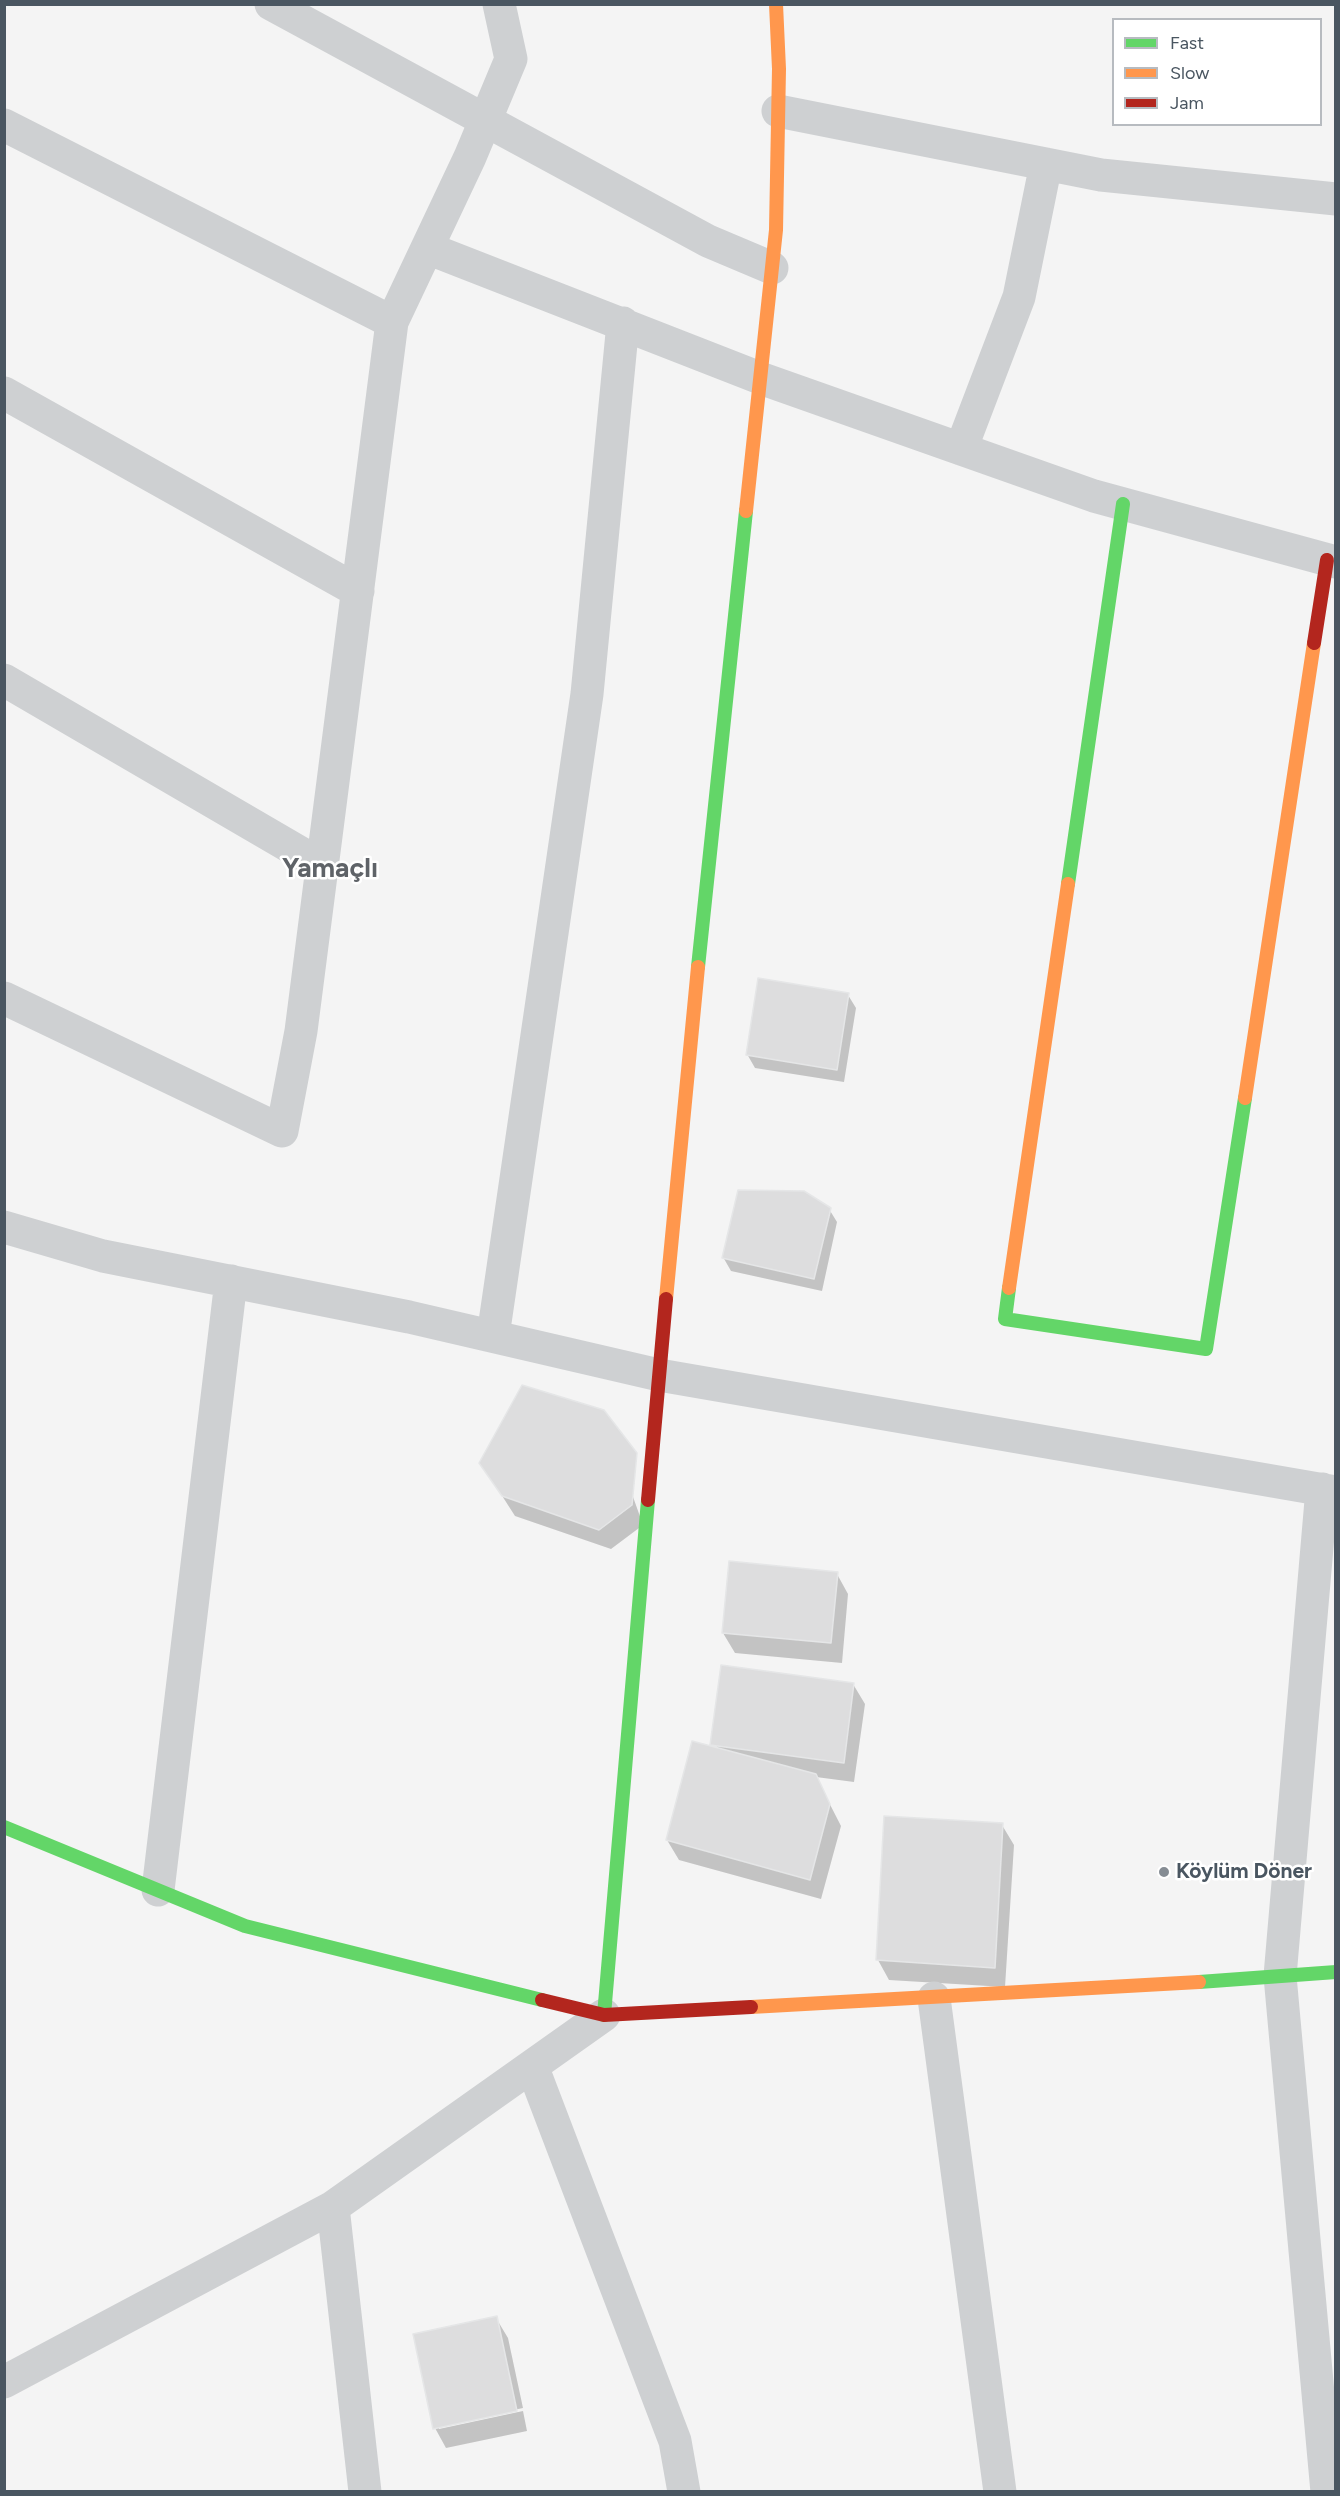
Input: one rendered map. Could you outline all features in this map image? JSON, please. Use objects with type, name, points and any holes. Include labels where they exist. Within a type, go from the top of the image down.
[{"type":"main road","points":[[604,2015],[681,1123],[776,230],[778,111],[776,4]]},
{"type":"main road","points":[[1123,504],[1005,1318],[1206,1349],[1331,561]]},
{"type":"main road","points":[[4,1827],[244,1926],[604,2015],[934,1998],[1335,1972]]},
{"type":"street","points":[[271,4],[486,118],[708,241],[772,268]]},
{"type":"street","points":[[4,998],[282,1131],[301,1031],[392,322],[511,59],[499,4]]},
{"type":"street","points":[[778,111],[1101,175],[1335,199]]},
{"type":"street","points":[[4,125],[392,322]]},
{"type":"street","points":[[961,449],[1019,297],[1047,164]]},
{"type":"street","points":[[427,248],[760,378],[961,449],[1123,504],[1331,561]]},
{"type":"street","points":[[493,1336],[587,694],[623,323]]},
{"type":"street","points":[[4,393],[358,591]]},
{"type":"street","points":[[4,680],[323,866]]},
{"type":"street","points":[[4,1227],[103,1256],[493,1336],[659,1375],[1329,1490],[1280,1976],[1327,2492]]},
{"type":"street","points":[[158,1890],[231,1281]]},
{"type":"street","points":[[934,1998],[1000,2492]]},
{"type":"street","points":[[4,2382],[333,2207],[604,2015]]},
{"type":"street","points":[[532,2066],[675,2441],[684,2492]]},
{"type":"street","points":[[333,2207],[365,2492]]},
{"type":"building","points":[[758,978],[849,993],[837,1070],[746,1055]]},
{"type":"building","points":[[738,1190],[804,1191],[831,1208],[814,1279],[722,1258]]},
{"type":"building","points":[[522,1385],[604,1410],[637,1453],[632,1505],[599,1530],[502,1496],[479,1463]]},
{"type":"building","points":[[729,1561],[838,1572],[831,1643],[722,1633]]},
{"type":"building","points":[[721,1665],[854,1683],[844,1763],[710,1745]]},
{"type":"building","points":[[692,1741],[816,1774],[830,1804],[810,1880],[666,1840]]},
{"type":"building","points":[[884,1816],[1003,1823],[995,1968],[876,1960]]},
{"type":"building","points":[[497,2316],[517,2411],[433,2429],[413,2334]]},
{"type":"traffic: fast","points":[[1068,884],[1123,504]]},
{"type":"traffic: fast","points":[[698,967],[746,511]]},
{"type":"traffic: fast","points":[[1009,1288],[1005,1319],[1206,1349],[1245,1098]]},
{"type":"traffic: fast","points":[[604,2015],[648,1500]]},
{"type":"traffic: fast","points":[[4,1827],[245,1926],[542,2000]]},
{"type":"traffic: fast","points":[[1199,1982],[1336,1972]]},
{"type":"traffic: slow","points":[[746,511],[776,230],[779,69],[776,4]]},
{"type":"traffic: slow","points":[[1245,1098],[1314,643]]},
{"type":"traffic: slow","points":[[1009,1288],[1068,884]]},
{"type":"traffic: slow","points":[[666,1299],[698,967]]},
{"type":"traffic: slow","points":[[751,2007],[1199,1982]]},
{"type":"traffic: jam","points":[[1314,643],[1327,560]]},
{"type":"traffic: jam","points":[[648,1500],[666,1299]]},
{"type":"traffic: jam","points":[[542,2000],[604,2015],[751,2007]]},
{"type":"place","name":"Köylüm Döner","points":[[1164,1872]]},
{"type":"district","name":"Yamaçlı","points":[[330,869]]}]
